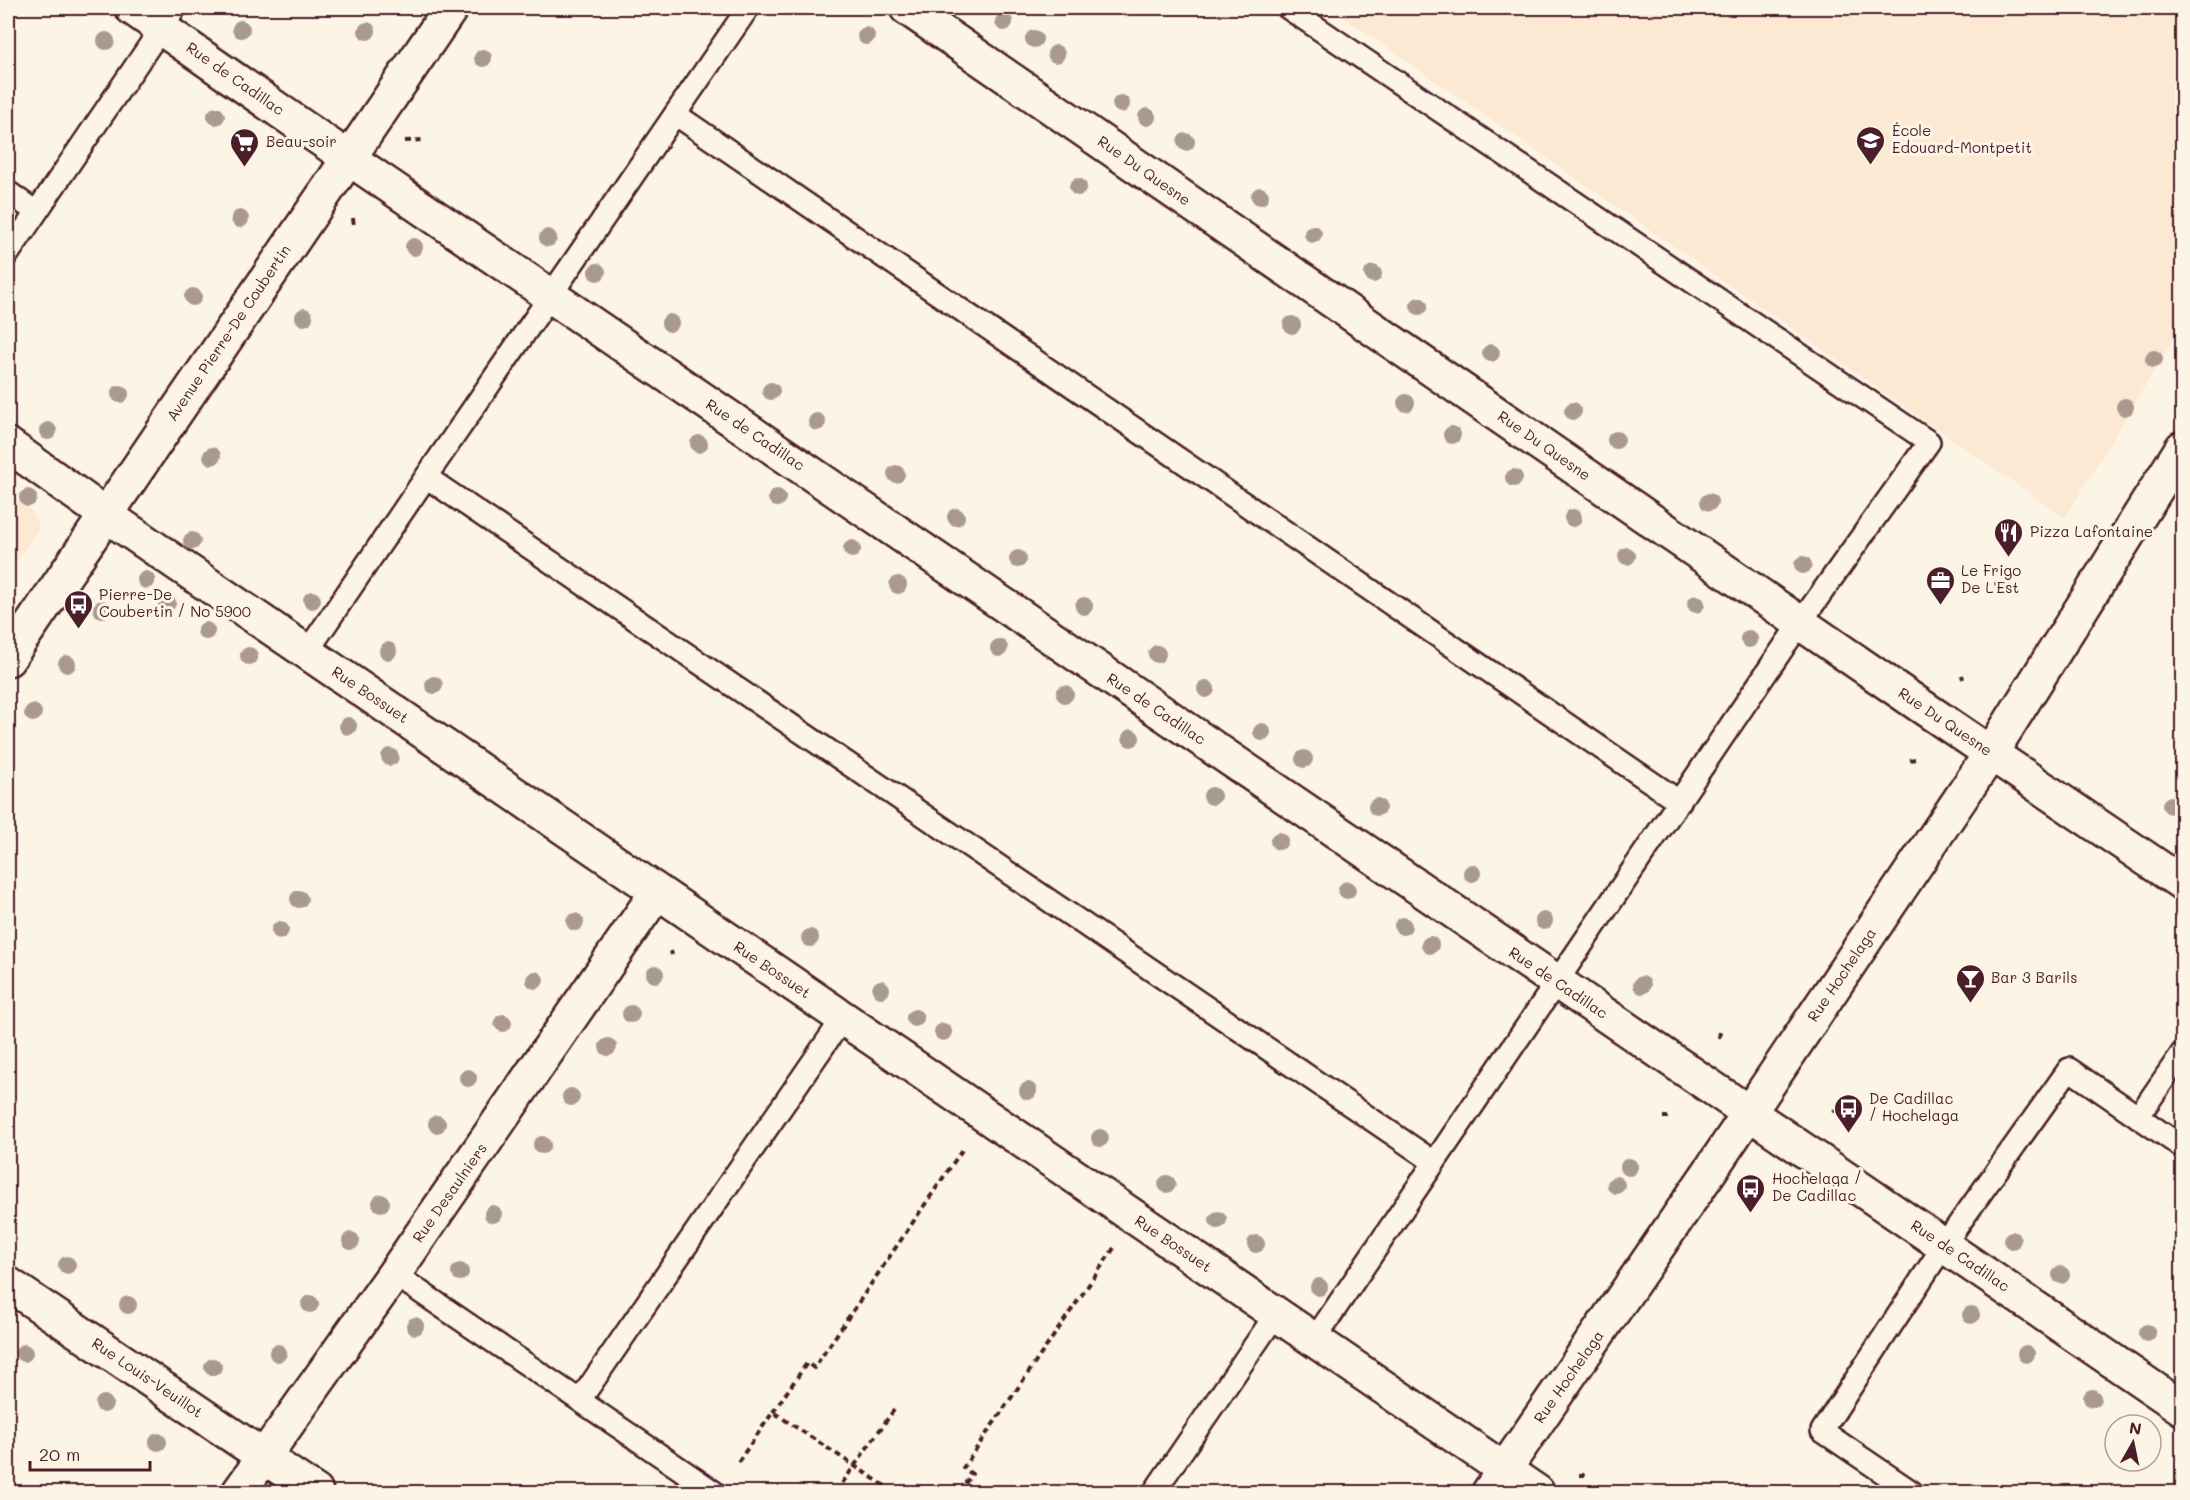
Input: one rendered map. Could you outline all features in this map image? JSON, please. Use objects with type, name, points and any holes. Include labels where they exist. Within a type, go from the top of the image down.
[{"type":"street","name":"Rue de Cadillac","points":[[132,8],[168,17],[348,158],[2182,1408]]},
{"type":"street","name":"Avenue Pierre-De Coubertin","points":[[8,659],[451,8]]},
{"type":"street","name":"Rue Du Quesne","points":[[907,8],[2182,883]]},
{"type":"street","name":"Rue Bossuet","points":[[8,445],[106,515],[1314,1340],[1496,1481],[1537,1492]]},
{"type":"street","name":"Rue Hochelaga","points":[[1496,1481],[1750,1113],[1991,753],[2182,448]]},
{"type":"street","name":"Rue Desaulniers","points":[[239,1492],[394,1274],[657,892]]},
{"type":"street","name":"Rue Louis-Veuillot","points":[[8,1284],[316,1492]]},
{"type":"lane","points":[[307,652],[748,8]]},
{"type":"lane","points":[[1288,8],[1929,442],[1800,623],[1314,1340]]},
{"type":"lane","points":[[8,254],[168,17]]},
{"type":"lane","points":[[675,114],[1680,802]]},
{"type":"lane","points":[[8,192],[36,212]]},
{"type":"lane","points":[[426,477],[1434,1162]]},
{"type":"lane","points":[[580,1400],[843,1018]]},
{"type":"lane","points":[[2138,1117],[2182,1053]]},
{"type":"lane","points":[[1898,1489],[1822,1431],[1944,1245],[2069,1070],[2182,1147]]},
{"type":"lane","points":[[394,1274],[714,1492]]},
{"type":"lane","points":[[1154,1492],[1276,1314]]},
{"type":"path","points":[[403,141],[422,140]]},
{"type":"path","points":[[1719,1038],[1720,1032]]},
{"type":"path","points":[[738,1462],[807,1363],[814,1368],[966,1144]]},
{"type":"path","points":[[959,1492],[972,1474],[963,1468],[1115,1246]]},
{"type":"path","points":[[836,1492],[896,1407]]},
{"type":"path","points":[[774,1412],[894,1492]]},
{"type":"shaded area","name":"École Edouard-Montpetit","points":[[1330,8],[2182,8],[2182,325],[2065,518]]},
{"type":"shaded area","points":[[8,495],[31,511],[39,525],[8,574]]},
{"type":"place","name":"École Edouard-Montpetit","points":[[1871,166]]},
{"type":"place","name":"Beau-soir","points":[[245,168]]},
{"type":"place","name":"Pizza Lafontaine","points":[[2009,558]]},
{"type":"place","name":"Le Frigo De L'Est","points":[[1940,606]]},
{"type":"place","name":"Pierre-De Coubertin / No 5900","points":[[78,630]]},
{"type":"place","name":"Bar 3 Barils","points":[[1970,1004]]},
{"type":"place","name":"De Cadillac / Hochelaga","points":[[1848,1134]]},
{"type":"place","name":"Hochelaga / De Cadillac","points":[[1751,1214]]}]
